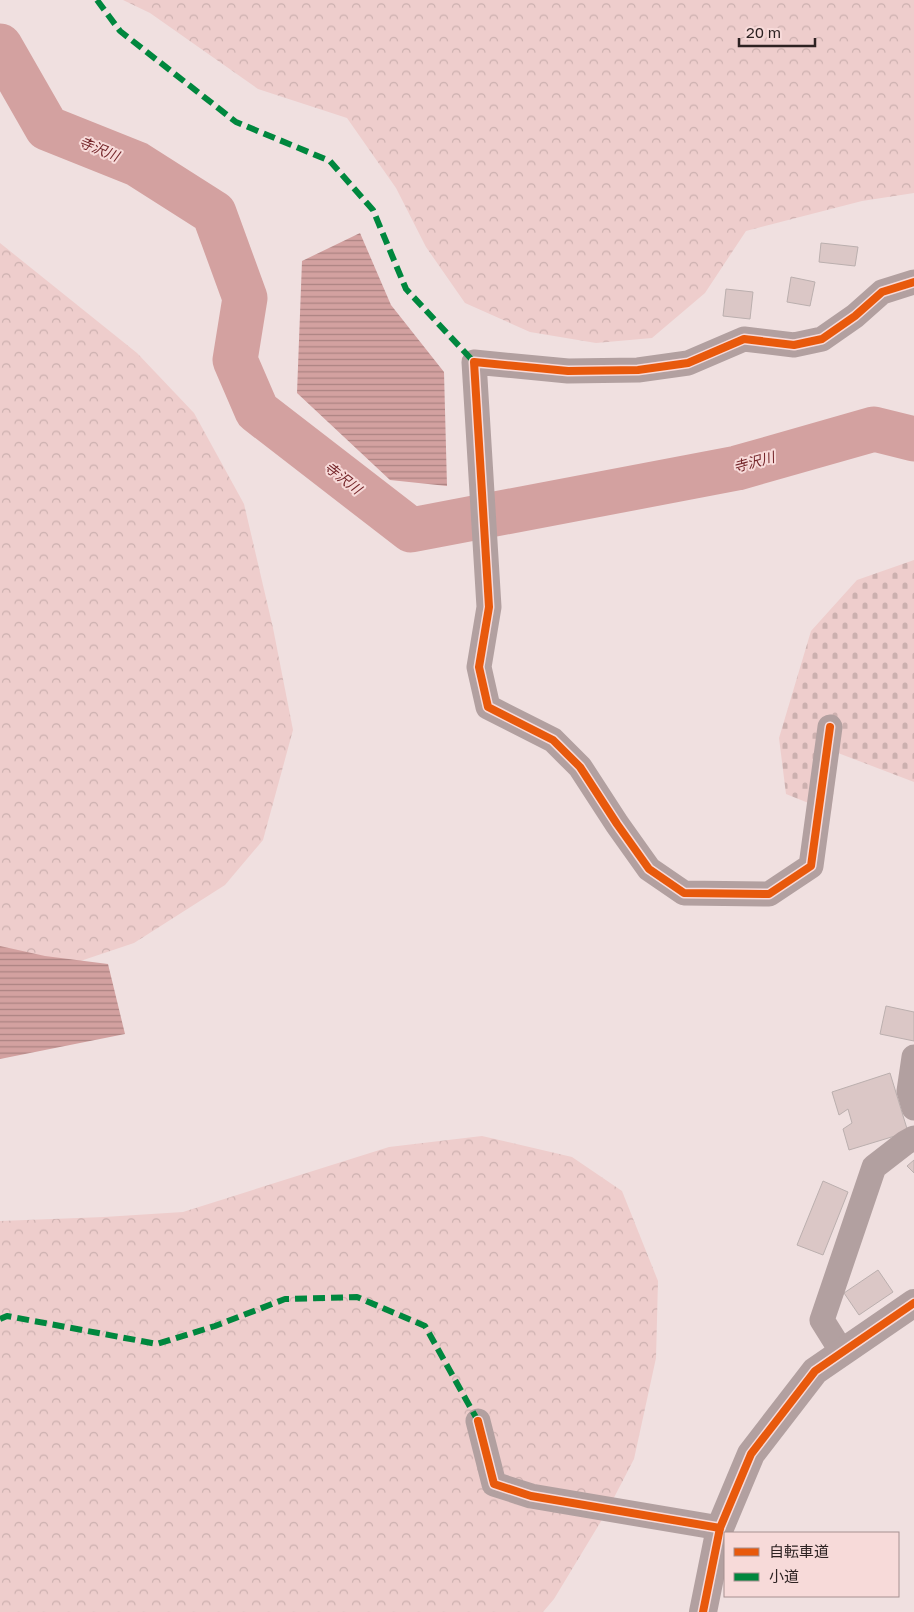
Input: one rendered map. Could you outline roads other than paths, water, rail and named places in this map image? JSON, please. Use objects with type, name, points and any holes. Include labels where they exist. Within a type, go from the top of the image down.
[{"type":"street","points":[[830,727],[811,866],[770,894],[684,894],[650,869],[616,824],[580,767],[553,740],[488,707],[479,667],[489,607],[474,362],[568,371],[638,370],[688,363],[744,339],[794,345],[822,339],[855,316],[882,292],[914,282]]},
{"type":"street","points":[[914,1057],[908,1091],[914,1108]]},
{"type":"street","points":[[842,1352],[822,1320],[874,1167],[914,1138]]},
{"type":"street","points":[[703,1612],[720,1528],[752,1454],[815,1371],[914,1303]]},
{"type":"street","points":[[478,1421],[494,1484],[531,1496],[720,1528]]},
{"type":"waterway","name":"寺沢川","points":[[0,46],[47,128],[137,164],[214,213],[245,298],[235,360],[257,411],[411,530],[737,468],[874,429],[914,439]]}]
